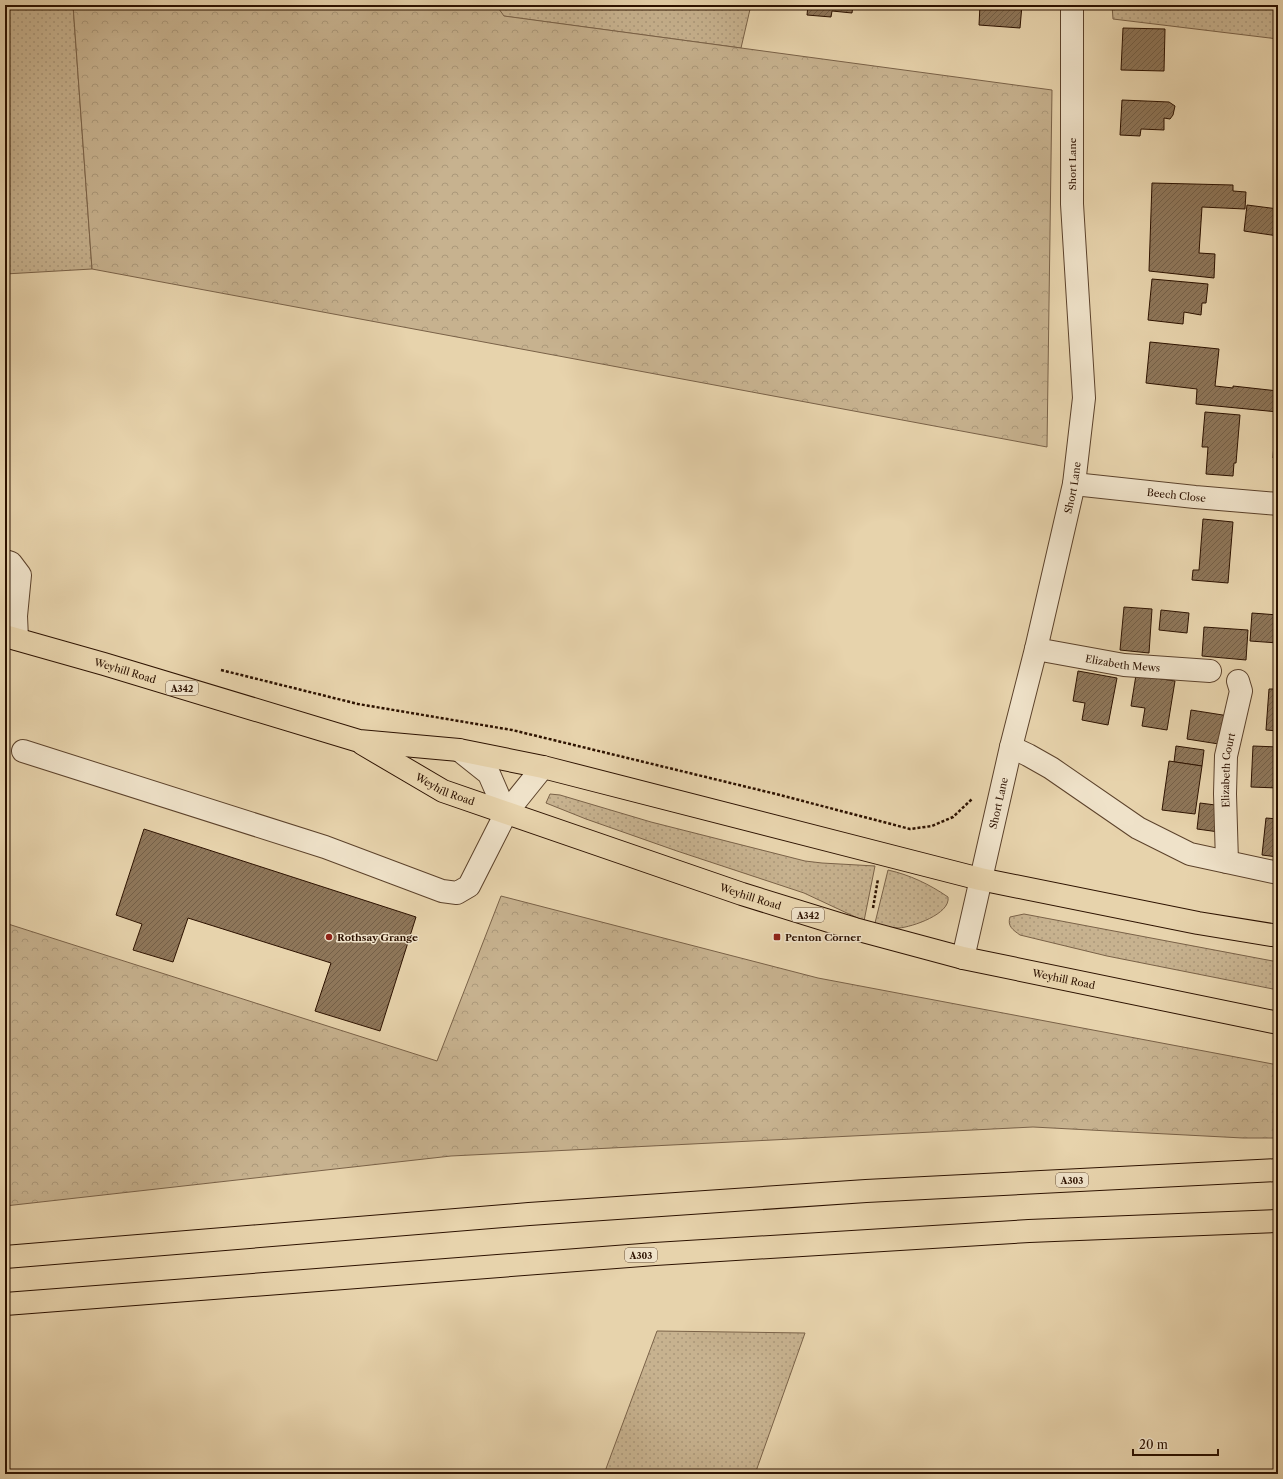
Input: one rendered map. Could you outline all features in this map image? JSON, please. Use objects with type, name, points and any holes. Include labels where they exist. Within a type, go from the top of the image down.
[{"type":"main road","name":"Weyhill Road","points":[[11,638],[359,741],[459,750],[543,767],[980,879],[1198,923],[1278,936]]},
{"type":"main road","name":"Weyhill Road","points":[[359,741],[443,790],[750,896],[855,929],[963,958],[1278,1023]]},
{"type":"main road","name":"A303","points":[[5,1256],[544,1213],[866,1191],[1278,1170]]},
{"type":"main road","name":"A303","points":[[5,1304],[655,1254],[1028,1231],[1278,1221]]},
{"type":"street","name":"Short Lane","points":[[963,958],[980,879],[1036,649],[1074,484],[1084,398],[1072,204],[1072,5]]},
{"type":"street","name":"Beech Close","points":[[1074,484],[1278,504]]},
{"type":"street","points":[[5,561],[11,563],[20,575],[16,616],[11,638]]},
{"type":"street","name":"Elizabeth Mews","points":[[1036,649],[1124,665],[1210,671]]},
{"type":"street","name":"Elizabeth Court","points":[[1227,862],[1225,794],[1226,756],[1241,691],[1238,681]]},
{"type":"street","points":[[1011,747],[1051,768],[1138,828],[1190,854],[1278,873]]},
{"type":"street","points":[[459,750],[489,774],[506,813]]},
{"type":"street","points":[[23,751],[325,847],[442,891],[457,893],[469,886],[506,813],[543,767]]},
{"type":"path","points":[[217,669],[358,704],[512,730],[776,794],[910,829],[932,826],[953,817],[972,799],[974,792]]},
{"type":"green space","points":[[5,5],[73,5],[92,269],[5,274]]},
{"type":"green space","points":[[73,5],[496,5],[504,16],[1052,90],[1047,447],[92,269]]},
{"type":"green space","points":[[496,5],[751,5],[741,48],[503,16]]},
{"type":"green space","points":[[1112,5],[1278,5],[1278,39],[1113,19]]},
{"type":"green space","points":[[550,794],[560,795],[651,822],[805,861],[875,866],[864,921],[804,893],[677,851],[586,819],[546,803]]},
{"type":"green space","points":[[888,870],[912,877],[934,888],[948,897],[947,903],[937,914],[913,925],[896,928],[875,923]]},
{"type":"green space","points":[[501,896],[818,978],[1278,1065],[1278,1138],[1243,1138],[1033,1127],[451,1156],[5,1206],[5,923],[437,1061]]},
{"type":"green space","points":[[1024,914],[1278,962],[1278,990],[1107,956],[1020,935],[1011,928],[1009,920],[1010,917]]},
{"type":"green space","points":[[657,1331],[805,1333],[755,1474],[604,1474]]},
{"type":"building","points":[[808,5],[853,5],[852,13],[832,11],[831,17],[807,15]]},
{"type":"building","points":[[980,5],[1022,5],[1020,28],[979,25]]},
{"type":"building","points":[[1123,28],[1165,29],[1164,71],[1121,70]]},
{"type":"building","points":[[1122,100],[1169,102],[1175,106],[1173,115],[1170,119],[1164,118],[1164,130],[1141,129],[1140,136],[1120,135]]},
{"type":"building","points":[[1152,183],[1233,185],[1233,191],[1246,192],[1245,209],[1202,207],[1199,253],[1215,254],[1214,278],[1149,271]]},
{"type":"building","points":[[1247,205],[1278,209],[1278,236],[1244,231]]},
{"type":"building","points":[[1152,279],[1208,284],[1206,303],[1202,303],[1201,315],[1184,312],[1183,324],[1148,320]]},
{"type":"building","points":[[1150,342],[1219,349],[1215,386],[1233,388],[1233,386],[1278,391],[1278,412],[1196,404],[1197,389],[1146,383]]},
{"type":"building","points":[[1205,412],[1240,415],[1236,463],[1234,463],[1233,476],[1206,474],[1208,447],[1202,447]]},
{"type":"building","points":[[1275,428],[1278,428],[1278,458],[1273,458]]},
{"type":"building","points":[[1203,519],[1233,522],[1228,583],[1192,580],[1193,570],[1199,570]]},
{"type":"building","points":[[1124,607],[1152,609],[1149,653],[1120,650]]},
{"type":"building","points":[[1161,610],[1189,613],[1187,633],[1159,630]]},
{"type":"building","points":[[1252,613],[1278,615],[1278,643],[1250,641]]},
{"type":"building","points":[[1204,627],[1248,630],[1246,660],[1202,656]]},
{"type":"building","points":[[1078,671],[1117,678],[1108,725],[1082,720],[1085,703],[1073,701]]},
{"type":"building","points":[[1136,675],[1175,681],[1167,730],[1142,726],[1145,708],[1131,706]]},
{"type":"building","points":[[1269,689],[1278,689],[1278,731],[1266,730]]},
{"type":"building","points":[[1191,710],[1229,716],[1225,745],[1187,739]]},
{"type":"building","points":[[1176,746],[1204,750],[1202,766],[1174,762]]},
{"type":"building","points":[[1253,746],[1278,747],[1278,788],[1251,787]]},
{"type":"building","points":[[1169,761],[1202,766],[1195,814],[1162,810]]},
{"type":"building","points":[[1200,803],[1223,806],[1219,832],[1197,829]]},
{"type":"building","points":[[1266,818],[1278,819],[1278,857],[1262,855]]},
{"type":"building","name":"Rothsay Grange","points":[[144,829],[416,917],[380,1031],[315,1011],[331,963],[188,918],[173,962],[133,950],[142,924],[116,915]]},
{"type":"place","name":"Rothsay Grange","points":[[329,937]]},
{"type":"place","name":"Penton Corner","points":[[777,937]]}]
